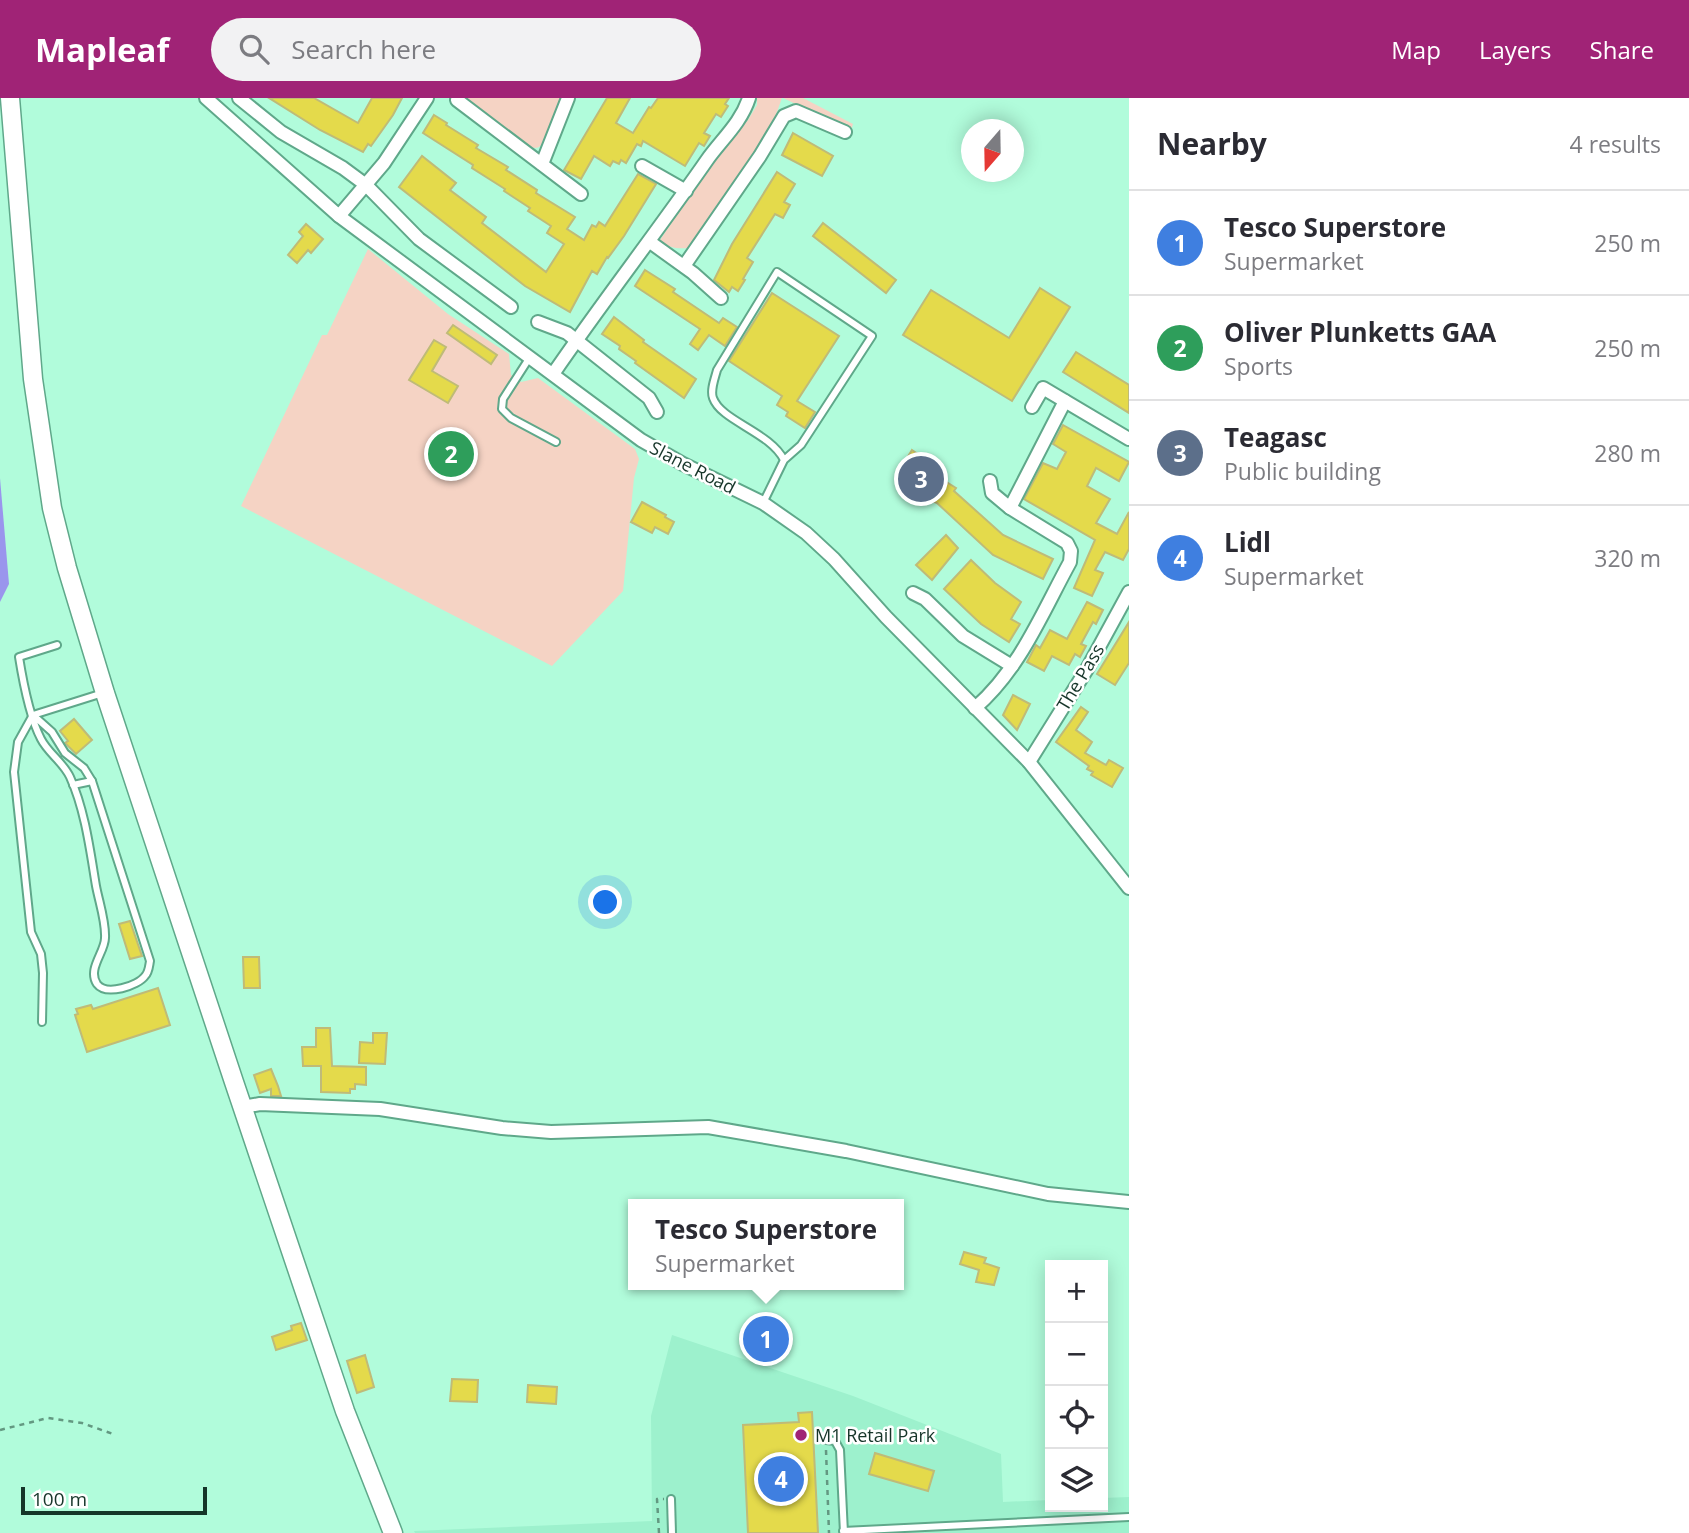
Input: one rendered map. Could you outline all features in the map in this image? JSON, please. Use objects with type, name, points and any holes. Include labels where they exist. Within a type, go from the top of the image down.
[{"type":"main road","points":[[10,98],[33,379],[52,508],[67,568],[105,693],[345,1410],[394,1533]]},
{"type":"street","name":"Slane Road","points":[[206,98],[339,216],[655,450],[763,503],[806,533],[1029,762],[1127,881]]},
{"type":"street","points":[[339,216],[400,142],[427,98]]},
{"type":"street","points":[[542,164],[568,98]]},
{"type":"street","points":[[553,373],[650,242],[718,144],[743,115],[749,98]]},
{"type":"street","points":[[246,100],[281,132],[366,185],[419,239],[511,307]]},
{"type":"street","points":[[457,100],[581,194]]},
{"type":"street","points":[[684,266],[789,111],[796,111],[845,132]]},
{"type":"street","points":[[642,166],[686,191]]},
{"type":"street","points":[[650,242],[684,266],[721,298]]},
{"type":"street","points":[[538,322],[567,333],[649,398],[657,412]]},
{"type":"street","points":[[1032,407],[1043,388],[1129,439]]},
{"type":"street","points":[[1010,508],[1065,401]]},
{"type":"street","points":[[975,708],[996,688],[1032,634],[1070,562],[1071,551],[1067,543],[1057,535],[1010,508],[992,493],[990,481]]},
{"type":"street","name":"The Pass","points":[[1029,762],[1087,669],[1129,592]]},
{"type":"street","points":[[913,593],[925,599],[963,636],[1012,666]]},
{"type":"street","points":[[243,1107],[260,1104],[380,1109],[502,1128],[551,1132],[708,1127],[846,1151],[1036,1192],[1129,1202]]},
{"type":"lane","points":[[763,503],[784,460],[801,445],[872,336],[777,272],[717,370],[713,398],[722,410],[769,441],[780,451],[784,460]]},
{"type":"lane","points":[[530,357],[503,399],[502,410],[511,418],[556,442]]},
{"type":"lane","points":[[33,715],[52,732],[65,752],[84,768],[92,781],[150,961],[145,977],[138,982],[117,989],[104,989],[97,984],[94,973],[106,940],[88,841],[74,785],[59,759],[41,740],[24,689],[19,657],[57,645]]},
{"type":"lane","points":[[42,1022],[41,954],[31,932],[14,772],[18,742],[33,715],[105,693]]},
{"type":"lane","points":[[74,785],[92,781]]},
{"type":"lane","points":[[826,1440],[835,1441],[840,1450],[844,1532],[1129,1517]]},
{"type":"lane","points":[[671,1499],[672,1533]]},
{"type":"path","points":[[0,1430],[48,1418],[82,1423],[113,1434]]},
{"type":"path","points":[[826,1440],[829,1533]]},
{"type":"path","points":[[659,1533],[657,1499],[671,1499]]},
{"type":"shaded area","points":[[467,98],[561,98],[549,132],[542,144],[536,148],[527,146],[466,101]]},
{"type":"shaded area","points":[[757,98],[782,98],[770,131],[753,160],[688,248],[666,245],[660,240],[721,151],[748,120],[757,105]]},
{"type":"shaded area","points":[[783,98],[803,98],[853,124],[851,130]]},
{"type":"shaded area","points":[[368,249],[448,314],[509,354],[511,375],[521,382],[538,378],[635,449],[639,459],[634,478],[623,591],[552,666],[241,506],[322,335],[327,335]]},
{"type":"shaded area","points":[[0,478],[9,584],[0,602]]},
{"type":"shaded area","name":"M1 Retail Park","points":[[672,1335],[853,1396],[1001,1454],[1003,1502],[1045,1500],[1045,1512],[1108,1512],[1108,1498],[1129,1497],[1129,1533],[414,1531],[652,1521],[651,1416]]},
{"type":"building","points":[[269,98],[314,98],[358,123],[372,98],[402,98],[371,146],[368,144],[363,152],[320,130]]},
{"type":"building","points":[[607,98],[630,98],[616,123],[633,133],[658,98],[729,98],[725,104],[728,106],[721,117],[716,114],[704,133],[710,136],[704,146],[699,143],[685,166],[643,141],[641,146],[637,144],[626,163],[621,160],[619,164],[613,161],[610,166],[594,156],[581,179],[564,170]]},
{"type":"building","points":[[434,115],[478,145],[476,148],[508,167],[506,170],[537,190],[536,193],[575,217],[567,229],[584,240],[592,225],[596,227],[599,222],[605,226],[638,174],[656,184],[597,274],[592,271],[570,312],[525,286],[399,187],[422,156],[456,183],[450,190],[486,217],[482,223],[546,272],[564,244],[547,233],[551,226],[528,211],[530,208],[472,168],[473,165],[423,133]]},
{"type":"building","points":[[793,133],[833,156],[822,176],[782,155]]},
{"type":"building","points":[[777,172],[795,184],[784,202],[790,205],[783,218],[775,214],[747,258],[753,262],[743,279],[745,280],[738,291],[732,287],[729,292],[714,280],[732,244]]},
{"type":"building","points":[[823,223],[896,280],[886,293],[813,236]]},
{"type":"building","points":[[306,224],[323,239],[311,253],[308,250],[297,263],[288,255],[303,236],[299,232]]},
{"type":"building","points":[[645,270],[719,323],[723,318],[737,327],[725,346],[709,335],[698,350],[690,344],[700,329],[635,286]]},
{"type":"building","points":[[1040,288],[1070,307],[1012,401],[903,335],[931,290],[1009,338]]},
{"type":"building","points":[[772,293],[839,336],[797,401],[815,412],[805,428],[786,416],[788,412],[777,405],[782,396],[729,361]]},
{"type":"building","points":[[614,317],[644,340],[643,342],[696,379],[684,398],[635,363],[636,361],[619,349],[620,346],[602,334]]},
{"type":"building","points":[[453,325],[497,355],[491,364],[447,333]]},
{"type":"building","points":[[434,340],[446,347],[432,371],[458,386],[448,403],[409,380]]},
{"type":"building","points":[[1076,352],[1129,385],[1129,413],[1063,372]]},
{"type":"building","points":[[1063,425],[1129,462],[1119,481],[1096,468],[1087,486],[1110,499],[1096,523],[1117,534],[1129,512],[1129,549],[1123,560],[1105,552],[1095,570],[1103,573],[1092,596],[1074,588],[1095,540],[1024,499],[1043,463],[1057,469],[1066,452],[1053,444]]},
{"type":"building","points":[[912,450],[928,461],[924,468],[956,488],[954,491],[1003,535],[1053,559],[1043,579],[993,555],[937,503],[926,498],[928,494],[916,487],[918,485],[898,473]]},
{"type":"building","points":[[642,502],[674,522],[668,534],[655,527],[652,533],[631,522]]},
{"type":"building","points":[[946,535],[958,548],[932,580],[916,565]]},
{"type":"building","points":[[971,560],[995,583],[1021,602],[1011,619],[1020,624],[1009,642],[981,624],[944,589]]},
{"type":"building","points":[[1087,602],[1103,610],[1081,644],[1086,646],[1080,657],[1075,654],[1069,665],[1052,656],[1044,671],[1027,662],[1036,645],[1040,648],[1050,630],[1067,639]]},
{"type":"building","points":[[1129,622],[1129,663],[1115,685],[1097,674]]},
{"type":"building","points":[[1013,695],[1030,704],[1017,730],[1003,715]]},
{"type":"building","points":[[1081,707],[1088,712],[1076,730],[1092,742],[1085,753],[1106,765],[1109,760],[1123,768],[1112,787],[1091,775],[1093,772],[1087,769],[1089,766],[1056,742]]},
{"type":"building","points":[[74,719],[92,740],[76,754],[65,743],[68,741],[60,731]]},
{"type":"building","points":[[130,921],[142,956],[130,959],[119,924]]},
{"type":"building","points":[[243,957],[259,957],[260,988],[244,988]]},
{"type":"building","points":[[158,988],[170,1025],[87,1052],[75,1015],[78,1014],[76,1009],[91,1005],[93,1009]]},
{"type":"building","points":[[316,1028],[330,1028],[332,1066],[366,1067],[366,1085],[355,1084],[355,1089],[350,1089],[350,1093],[321,1092],[321,1066],[303,1066],[302,1047],[316,1047]]},
{"type":"building","points":[[373,1033],[387,1033],[385,1064],[359,1063],[360,1042],[373,1043]]},
{"type":"building","points":[[271,1069],[281,1096],[271,1096],[271,1089],[260,1093],[254,1075]]},
{"type":"building","points":[[964,1252],[986,1258],[984,1263],[999,1268],[994,1285],[976,1282],[979,1270],[960,1264]]},
{"type":"building","points":[[301,1323],[307,1340],[276,1350],[272,1337],[292,1330],[291,1326]]},
{"type":"building","points":[[365,1355],[374,1387],[357,1393],[347,1361]]},
{"type":"building","points":[[452,1379],[478,1380],[477,1402],[450,1401]]},
{"type":"building","points":[[528,1385],[557,1387],[556,1404],[527,1402]]},
{"type":"building","points":[[812,1412],[818,1533],[748,1533],[743,1425],[799,1422],[798,1413]]},
{"type":"building","points":[[875,1453],[934,1471],[928,1491],[869,1474]]},
{"type":"place","name":"Oliver Plunketts GAA","points":[[451,454]]},
{"type":"place","name":"Teagasc","points":[[921,479]]},
{"type":"place","name":"Tesco Superstore","points":[[766,1339]]},
{"type":"place","name":"M1 Retail Park","points":[[801,1435]]},
{"type":"place","name":"Lidl","points":[[781,1479]]}]
